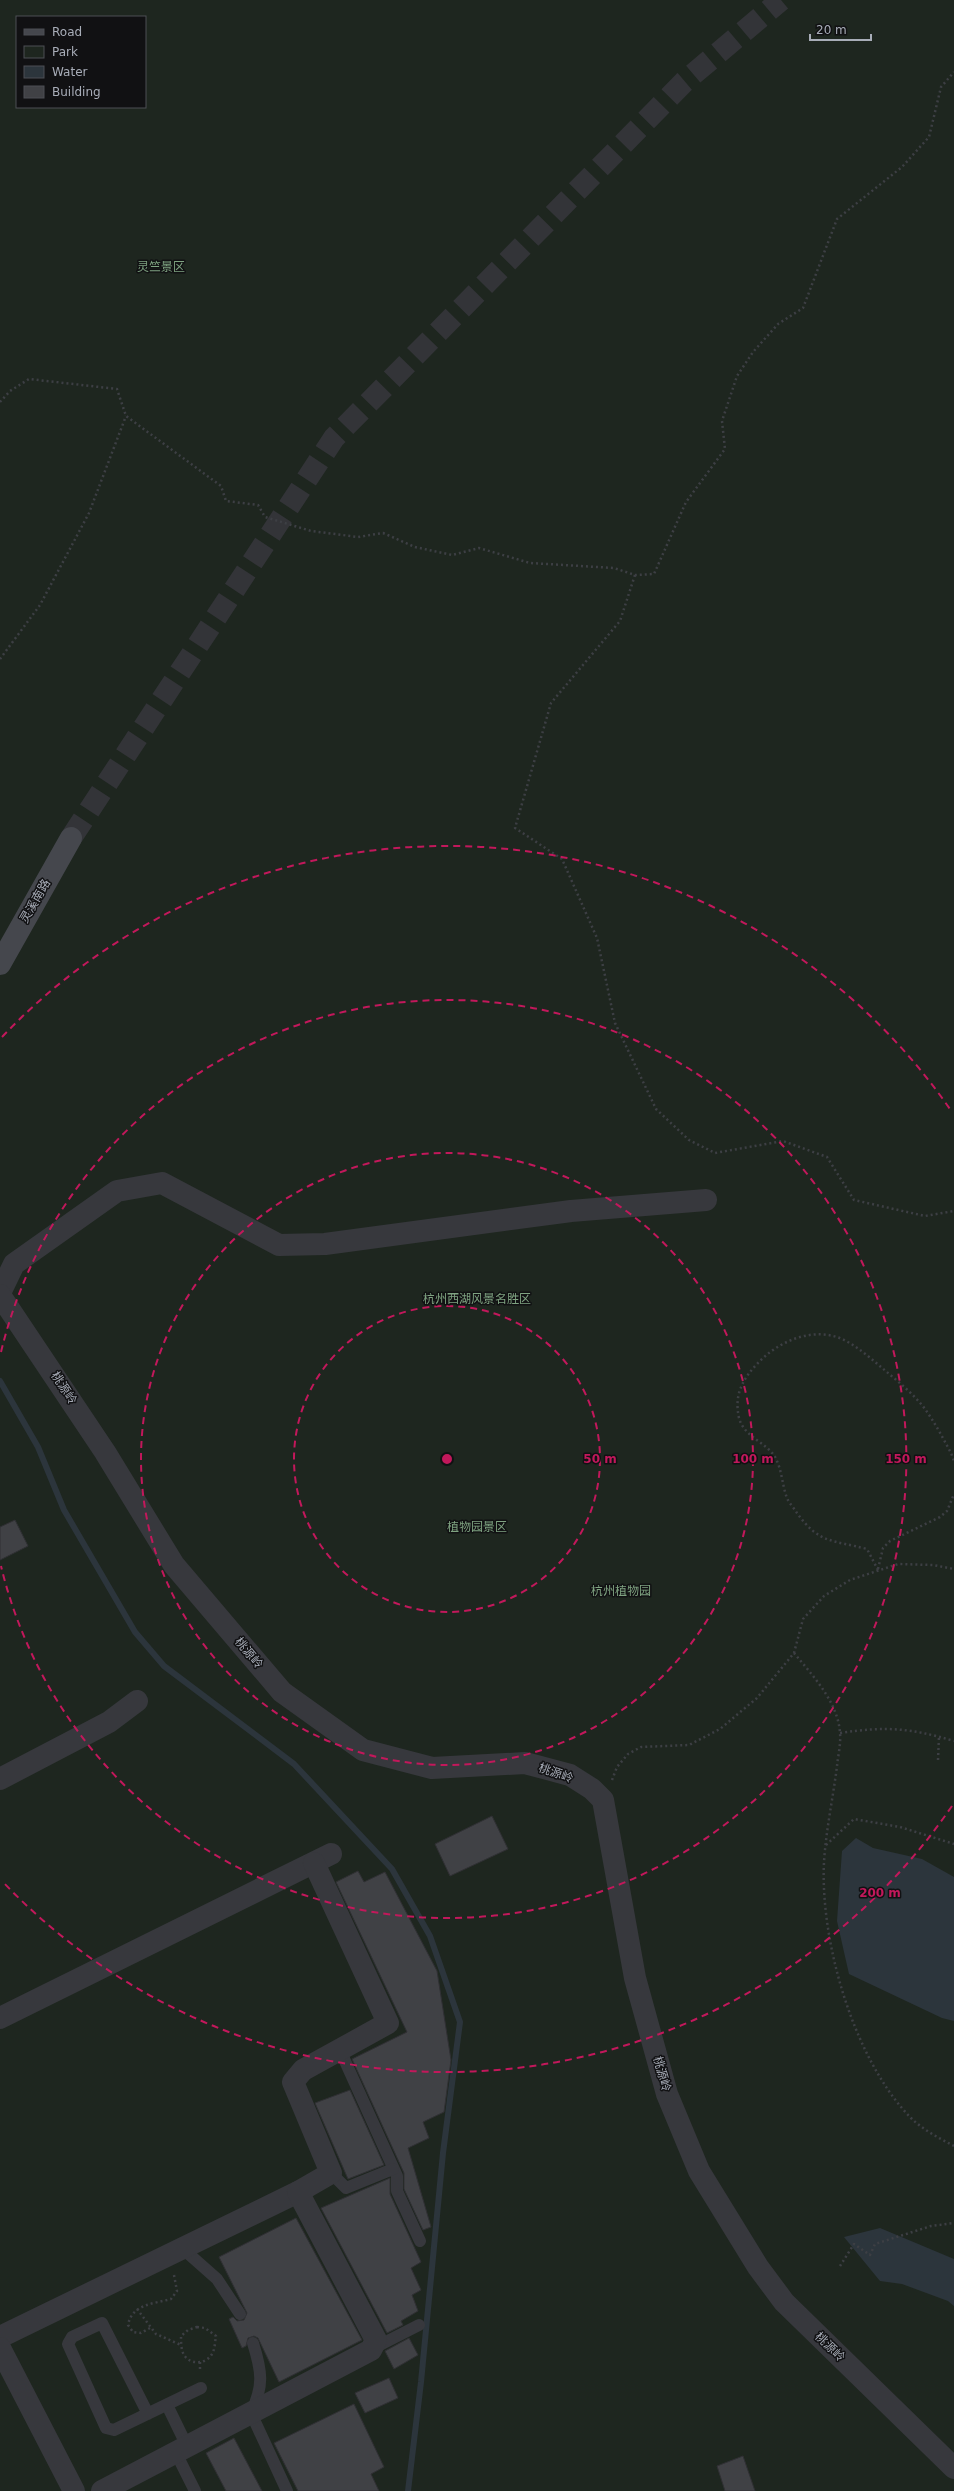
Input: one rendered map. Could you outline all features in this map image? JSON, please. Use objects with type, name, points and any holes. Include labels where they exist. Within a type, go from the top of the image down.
[{"type":"main road","name":"灵溪南路","points":[[0,964],[71,838]]},
{"type":"street","points":[[0,1294],[14,1264],[118,1191],[162,1183],[279,1245],[325,1244],[571,1211],[706,1200]]},
{"type":"street","name":"桃源岭","points":[[0,1294],[105,1452],[174,1565],[282,1692],[363,1750],[432,1768],[525,1763],[570,1775],[592,1789],[603,1800],[635,1978],[667,2094],[699,2171],[758,2267],[784,2302],[954,2468]]},
{"type":"street","points":[[0,1780],[109,1722],[137,1701]]},
{"type":"street","points":[[0,2018],[323,1859],[388,2023],[304,2070],[293,2082],[331,2173],[298,2192],[0,2337]]},
{"type":"street","points":[[102,2491],[371,2350],[376,2340],[298,2192]]},
{"type":"street","points":[[0,2348],[74,2491]]},
{"type":"lane","points":[[340,2050],[397,2176],[397,2191],[420,2241]]},
{"type":"lane","points":[[331,2173],[346,2188],[394,2169]]},
{"type":"lane","points":[[175,2252],[217,2279],[240,2314]]},
{"type":"lane","points":[[148,2414],[102,2323],[72,2337],[68,2344],[106,2428],[114,2430],[148,2414],[167,2405],[201,2388]]},
{"type":"lane","points":[[371,2350],[419,2325]]},
{"type":"lane","points":[[253,2343],[260,2364],[261,2385],[251,2413],[287,2491]]},
{"type":"lane","points":[[167,2405],[195,2491]]},
{"type":"path","points":[[0,402],[10,391],[29,379],[117,389],[126,416],[220,486],[226,501],[258,505],[265,517],[311,530],[358,537],[383,533],[415,546],[452,555],[479,548],[530,563],[614,568],[635,575],[654,574],[686,502],[725,449],[722,421],[737,376],[753,352],[778,324],[803,308],[837,220],[902,167],[929,137],[941,87],[954,72]]},
{"type":"path","points":[[0,658],[40,604],[89,513],[126,416]]},
{"type":"path","points":[[635,575],[620,621],[551,703],[515,828],[562,859],[597,938],[615,1023],[656,1109],[689,1140],[715,1153],[783,1141],[827,1157],[854,1200],[925,1216],[954,1211]]},
{"type":"path","points":[[878,1570],[867,1549],[830,1541],[816,1535],[787,1499],[775,1457],[743,1429],[739,1418],[737,1400],[739,1387],[749,1372],[766,1354],[781,1343],[809,1336],[828,1336],[841,1339],[858,1348],[899,1381],[924,1408],[948,1447],[954,1461]]},
{"type":"path","points":[[878,1570],[883,1548],[890,1542],[940,1517],[947,1511],[954,1494]]},
{"type":"path","points":[[603,1800],[617,1767],[628,1754],[641,1747],[689,1745],[720,1729],[757,1698],[794,1653],[803,1619],[824,1596],[850,1580],[898,1564],[933,1565],[954,1569]]},
{"type":"path","points":[[794,1653],[822,1688],[835,1712],[840,1733],[826,1845],[825,1902],[833,1958],[846,2003],[873,2065],[893,2095],[912,2118],[934,2136],[954,2146]]},
{"type":"path","points":[[840,1733],[894,1728],[923,1731],[954,1741]]},
{"type":"path","points":[[938,1760],[939,1736]]},
{"type":"path","points":[[826,1845],[854,1819],[900,1827],[954,1844]]},
{"type":"path","points":[[840,2266],[854,2244],[870,2255],[875,2244],[931,2226],[954,2223]]},
{"type":"path","points":[[150,2328],[141,2333],[133,2332],[128,2325],[130,2316],[137,2309],[171,2299],[177,2291],[175,2252]]},
{"type":"path","points":[[137,2309],[156,2334],[182,2345]]},
{"type":"path","points":[[197,2327],[206,2328],[216,2336],[213,2352],[207,2360],[200,2362],[191,2362],[184,2355],[182,2345],[181,2336],[188,2330],[197,2327]]},
{"type":"green space","name":"植物园景区","points":[[0,0],[954,0],[954,2491],[0,2491]]},
{"type":"water","points":[[856,1838],[873,1848],[922,1859],[954,1877],[954,2021],[942,2018],[849,1974],[837,1921],[842,1851]]},
{"type":"water","points":[[880,2228],[954,2259],[954,2306],[948,2301],[902,2284],[880,2281],[844,2237]]},
{"type":"building","points":[[15,1520],[28,1546],[0,1560],[0,1527]]},
{"type":"building","points":[[492,1816],[508,1849],[450,1876],[435,1844]]},
{"type":"building","points":[[358,1871],[364,1882],[385,1872],[437,1971],[451,2060],[444,2112],[423,2122],[429,2138],[408,2148],[431,2227],[423,2230],[404,2189],[404,2173],[352,2059],[407,2032],[336,1882]]},
{"type":"building","points":[[350,2090],[384,2165],[348,2179],[315,2103]]},
{"type":"building","points":[[390,2178],[390,2194],[421,2262],[411,2268],[421,2290],[412,2295],[418,2311],[401,2321],[403,2325],[387,2333],[321,2208]]},
{"type":"building","points":[[296,2218],[362,2340],[279,2382],[258,2338],[254,2336],[248,2338],[246,2346],[242,2348],[229,2319],[233,2317],[237,2321],[244,2320],[247,2313],[219,2257]]},
{"type":"building","points":[[409,2338],[418,2355],[394,2369],[385,2351]]},
{"type":"building","points":[[389,2378],[398,2398],[365,2413],[355,2393]]},
{"type":"building","points":[[354,2404],[384,2467],[371,2474],[379,2491],[298,2491],[274,2443]]},
{"type":"building","points":[[234,2438],[262,2491],[226,2491],[206,2453]]},
{"type":"building","points":[[743,2456],[755,2491],[725,2491],[717,2466]]},
{"type":"waterway","points":[[0,1381],[38,1447],[64,1510],[135,1632],[164,1666],[294,1764],[392,1869],[430,1936],[460,2022],[443,2153],[421,2382],[408,2491]]},
{"type":"tunnel","points":[[71,838],[334,438],[684,82],[781,0]]},
{"type":"park label","name":"灵竺景区","points":[[161,267]]},
{"type":"park label","name":"杭州西湖风景名胜区","points":[[477,1299]]},
{"type":"park label","name":"杭州植物园","points":[[621,1591]]}]
